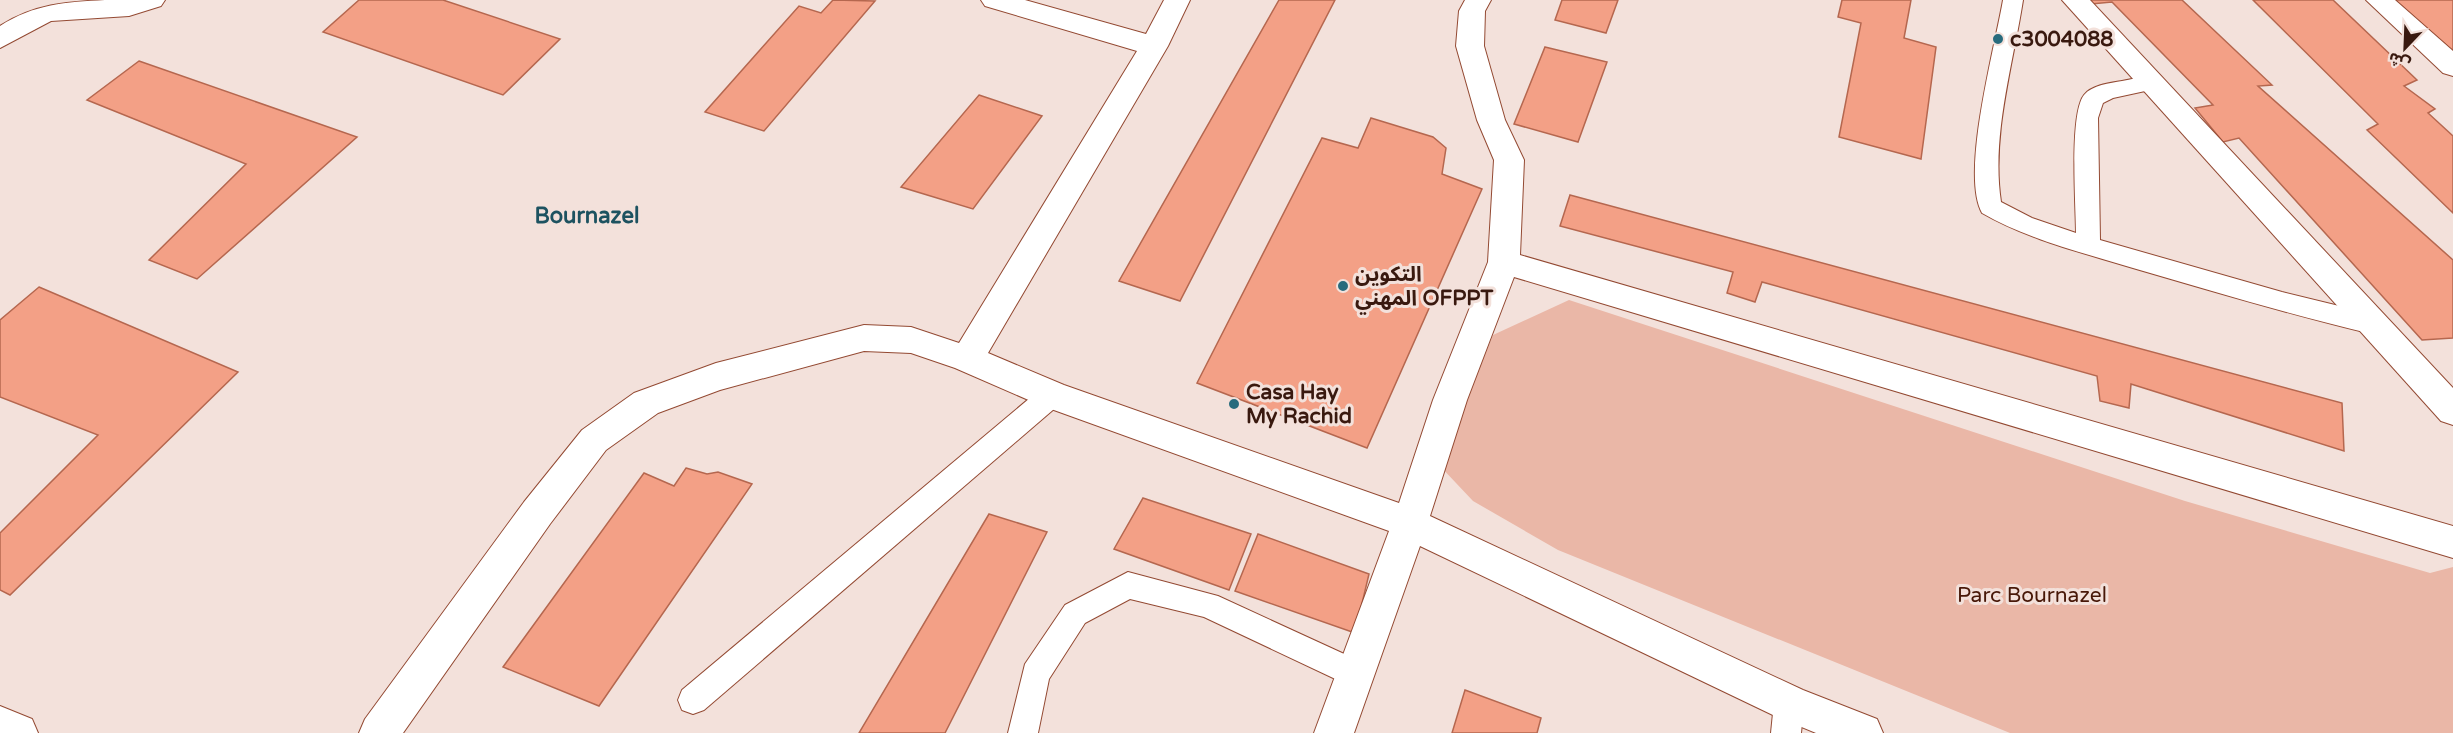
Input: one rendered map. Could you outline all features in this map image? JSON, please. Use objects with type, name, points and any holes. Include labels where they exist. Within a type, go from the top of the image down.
[{"type":"street","points":[[0,39],[36,17],[53,12],[130,6],[152,0]]},
{"type":"street","points":[[993,0],[1154,46]]},
{"type":"street","points":[[967,359],[1154,46],[1177,0]]},
{"type":"street","points":[[1334,733],[1410,523],[1450,400],[1504,262],[1509,160],[1491,120],[1470,46],[1472,11],[1478,0]]},
{"type":"street","points":[[2075,0],[2453,411]]},
{"type":"street","points":[[2379,0],[2453,66]]},
{"type":"street","points":[[1504,262],[2453,542]]},
{"type":"street","points":[[379,733],[537,513],[594,440],[646,403],[716,377],[864,338],[911,340],[967,359],[1052,395],[1410,523],[1787,718],[1863,733]]},
{"type":"street","points":[[0,725],[18,733]]},
{"type":"lane","points":[[2013,0],[1993,121],[1985,190],[1990,207],[2012,220],[2088,245],[2292,306],[2372,324]]},
{"type":"lane","points":[[2088,245],[2087,118],[2092,99],[2108,91],[2151,83]]},
{"type":"lane","points":[[693,700],[1052,395]]},
{"type":"lane","points":[[1023,733],[1035,674],[1075,614],[1128,585],[1208,605],[1356,674]]},
{"type":"green space","name":"Parc Bournazel","points":[[1569,300],[2185,501],[2430,573],[2453,567],[2453,733],[2010,733],[1558,550],[1473,501],[1439,465],[1493,335]]},
{"type":"building","points":[[359,0],[443,0],[560,39],[503,95],[323,32]]},
{"type":"building","points":[[833,0],[875,1],[764,131],[705,112],[799,6],[821,13]]},
{"type":"building","points":[[1279,0],[1335,0],[1180,301],[1119,281]]},
{"type":"building","points":[[1562,0],[1618,0],[1606,33],[1555,20]]},
{"type":"building","points":[[1842,0],[1911,0],[1904,38],[1936,47],[1921,159],[1839,137],[1861,23],[1838,17]]},
{"type":"building","points":[[2088,0],[2182,0],[2272,85],[2258,86],[2453,260],[2453,338],[2422,340],[2239,138],[2223,142],[2195,108],[2213,105],[2112,2],[2091,4]]},
{"type":"building","points":[[2253,0],[2333,0],[2417,80],[2404,86],[2435,109],[2428,113],[2453,136],[2453,213],[2367,130],[2378,124]]},
{"type":"building","points":[[2394,0],[2453,0],[2453,51]]},
{"type":"building","points":[[1545,47],[1607,62],[1578,142],[1514,124]]},
{"type":"building","points":[[139,61],[357,137],[197,279],[149,260],[246,164],[87,100]]},
{"type":"building","points":[[979,95],[1042,116],[973,209],[901,187]]},
{"type":"building","name":"التكوين المهني OFPPT","points":[[1371,118],[1433,137],[1446,148],[1442,174],[1482,189],[1367,448],[1197,383],[1322,138],[1358,148]]},
{"type":"building","points":[[1570,195],[2342,403],[2344,451],[2131,384],[2129,408],[2100,401],[2097,376],[1762,282],[1755,302],[1727,293],[1733,272],[1560,226]]},
{"type":"building","points":[[39,287],[238,372],[10,595],[0,590],[0,533],[98,435],[0,397],[0,320]]},
{"type":"building","points":[[686,468],[707,474],[718,472],[752,484],[599,706],[503,667],[644,473],[674,486]]},
{"type":"building","points":[[1143,498],[1251,534],[1229,590],[1114,549]]},
{"type":"building","points":[[989,514],[1047,532],[945,733],[859,733]]},
{"type":"building","points":[[1258,534],[1369,574],[1355,633],[1235,591]]},
{"type":"building","points":[[1465,690],[1541,718],[1537,733],[1452,733]]},
{"type":"place","name":"c3004088","points":[[1998,39]]},
{"type":"place","name":"التكوين المهني OFPPT","points":[[1343,286]]},
{"type":"place","name":"Casa Hay My Rachid","points":[[1234,404]]},
{"type":"district","name":"Bournazel","points":[[587,215]]}]
